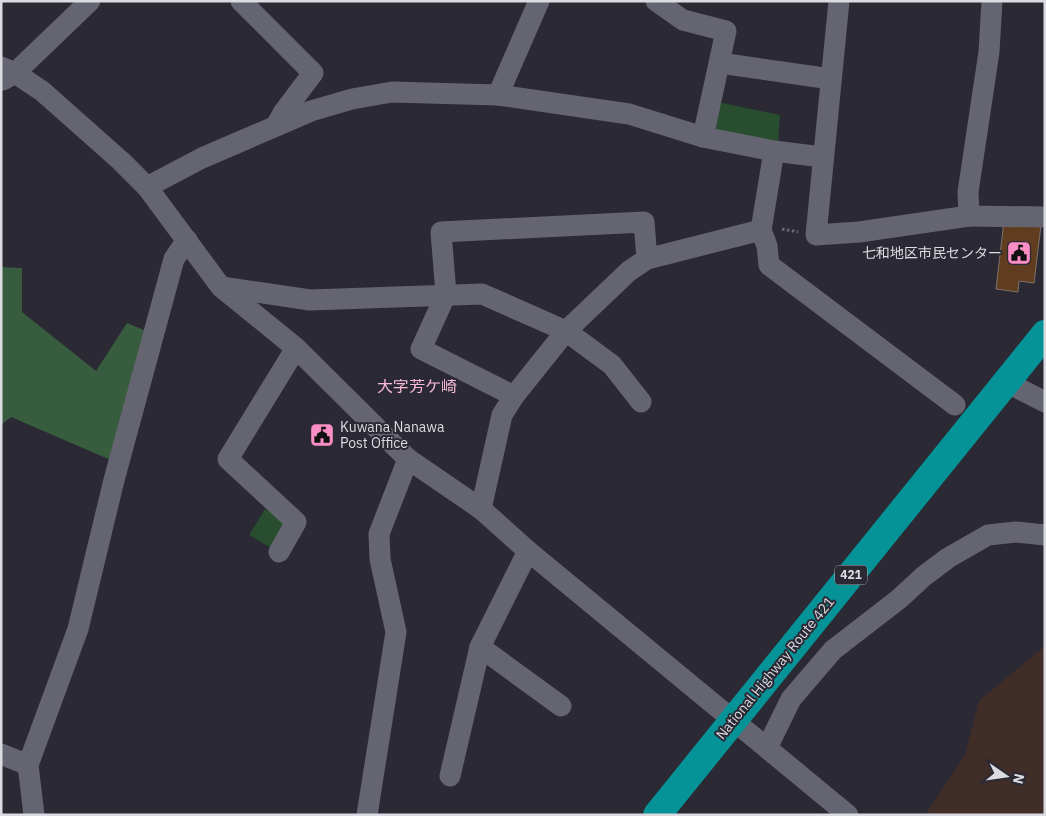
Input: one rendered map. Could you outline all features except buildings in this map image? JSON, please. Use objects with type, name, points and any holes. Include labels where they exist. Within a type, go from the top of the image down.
[{"type":"highway","name":"National Highway Route 421","points":[[657,815],[1045,334]]},
{"type":"street","points":[[90,1],[6,74],[42,91],[121,161],[147,187],[221,287],[296,348],[408,459],[481,509],[528,551],[848,815]]},
{"type":"street","points":[[242,1],[313,73],[283,113],[276,126]]},
{"type":"street","points":[[498,95],[539,1]]},
{"type":"street","points":[[656,1],[683,20],[726,31],[704,137]]},
{"type":"street","points":[[839,1],[822,157],[816,235],[859,232],[969,216],[1045,217]]},
{"type":"street","points":[[969,216],[968,192],[989,52],[992,1]]},
{"type":"street","points":[[720,63],[830,79]]},
{"type":"street","points":[[147,187],[202,158],[311,111],[352,99],[392,92],[498,95],[629,114],[704,137],[774,151],[822,157]]},
{"type":"street","points":[[774,151],[762,228],[767,246],[769,265],[955,406]]},
{"type":"street","points":[[514,396],[421,350],[446,294],[441,232],[644,222],[647,259]]},
{"type":"street","points":[[481,509],[502,415],[514,396],[566,331],[629,271],[647,259],[762,228]]},
{"type":"street","points":[[34,815],[28,765],[78,629],[114,480],[174,259],[187,240]]},
{"type":"street","points":[[221,287],[310,300],[482,294],[566,331],[612,365],[641,402]]},
{"type":"street","points":[[279,552],[296,522],[228,459],[296,348]]},
{"type":"street","points":[[1006,382],[1045,402]]},
{"type":"street","points":[[366,815],[396,632],[380,559],[379,534],[408,459]]},
{"type":"street","points":[[767,748],[792,699],[833,650],[948,558],[988,535],[1016,532],[1045,535]]},
{"type":"street","points":[[450,776],[480,647],[528,551]]},
{"type":"street","points":[[480,647],[561,706]]},
{"type":"street","points":[[1,754],[28,765]]},
{"type":"path","points":[[762,228],[816,235]]},
{"type":"shaded area","points":[[1045,646],[1045,815],[925,815],[965,755],[979,701]]},
{"type":"green space","points":[[718,102],[780,115],[778,145],[716,133],[713,124]]},
{"type":"green space","points":[[1,267],[22,268],[22,312],[96,371],[127,323],[149,332],[113,461],[11,417],[1,425]]},
{"type":"green space","points":[[265,509],[289,522],[273,549],[249,535]]},
{"type":"place","name":"七和地区市民センター","points":[[1019,253]]},
{"type":"place","name":"Kuwana Nanawa Post Office","points":[[322,435]]},
{"type":"district","name":"大字芳ケ崎","points":[[417,386]]}]
